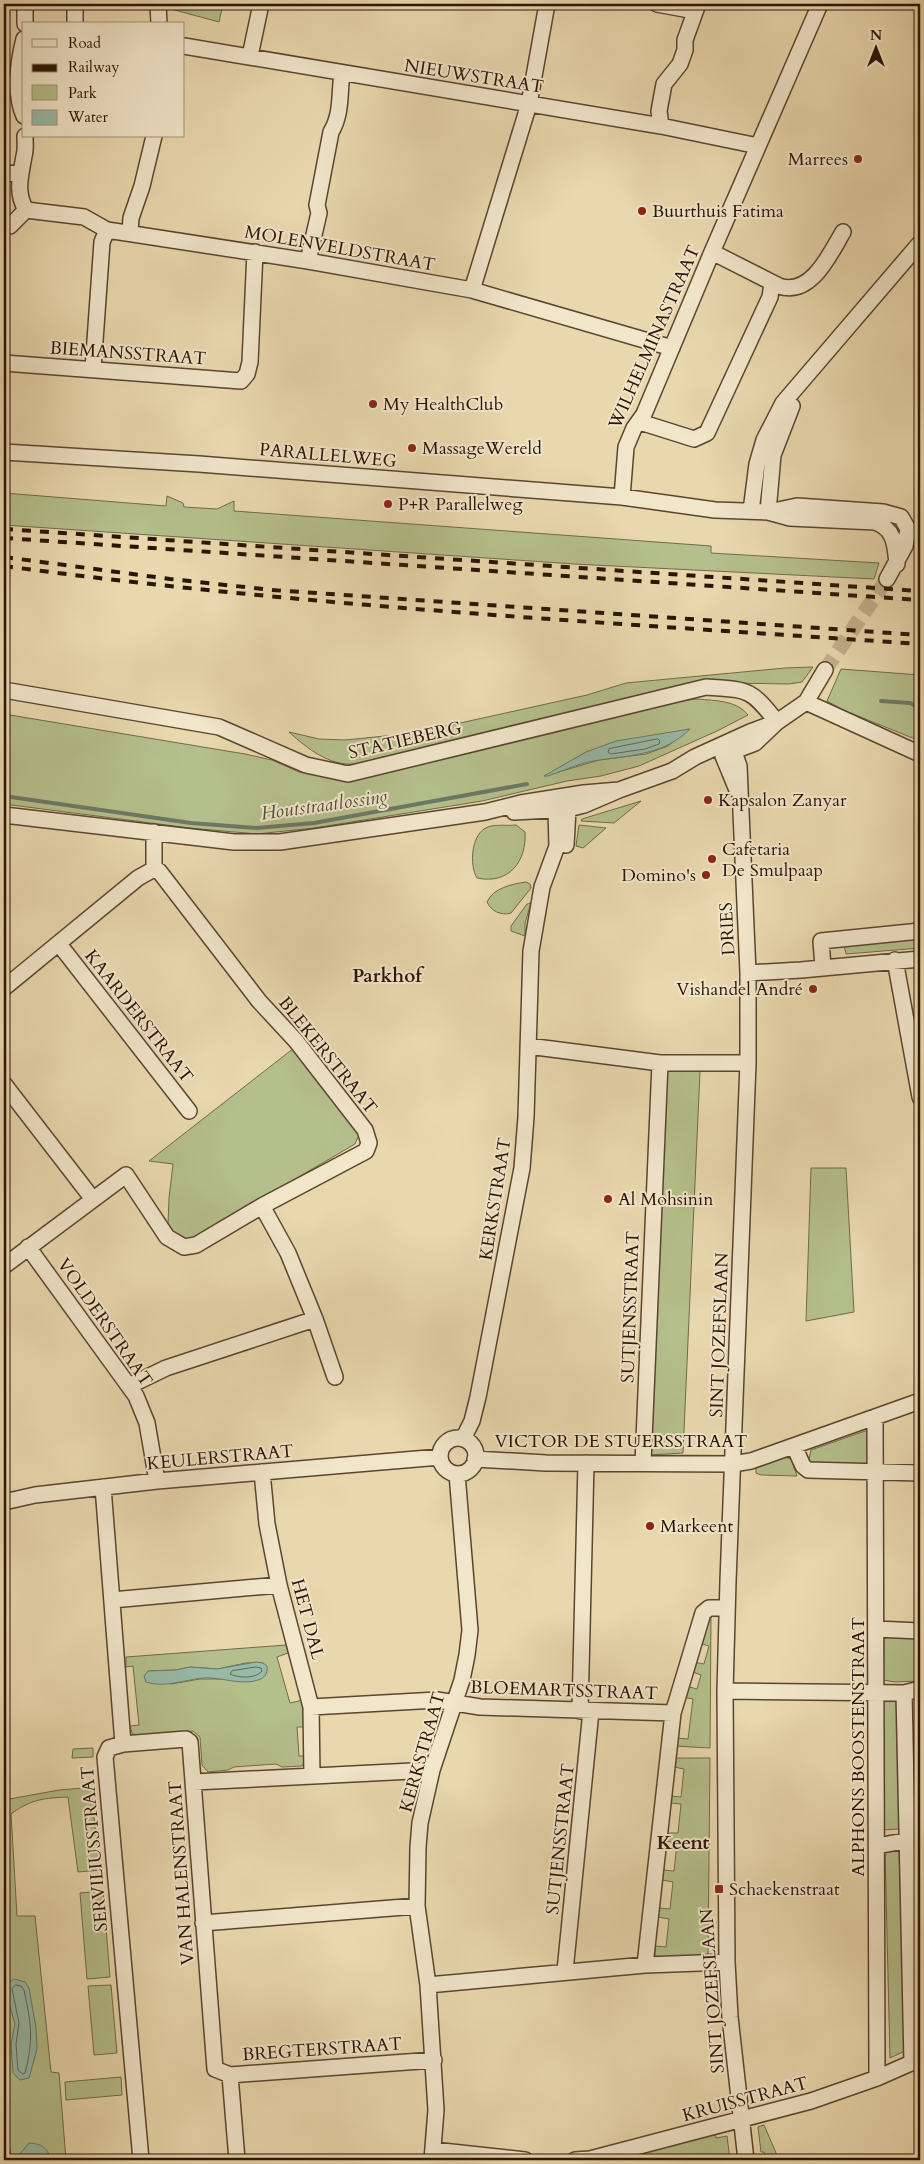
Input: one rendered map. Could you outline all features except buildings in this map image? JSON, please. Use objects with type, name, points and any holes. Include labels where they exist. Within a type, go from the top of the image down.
[{"type":"street","points":[[25,4],[25,22]]},
{"type":"street","points":[[75,4],[75,22]]},
{"type":"street","points":[[158,4],[159,22]]},
{"type":"street","points":[[250,56],[261,4]]},
{"type":"street","points":[[472,290],[529,104],[547,4]]},
{"type":"street","points":[[657,4],[697,7],[685,40],[685,50],[680,64],[664,84],[659,111],[661,126]]},
{"type":"street","name":"WILHELMINASTRAAT","points":[[622,497],[626,447],[634,428],[640,422],[820,4]]},
{"type":"street","points":[[22,45],[19,55],[19,105],[22,112]]},
{"type":"street","name":"NIEUWSTRAAT","points":[[185,46],[661,126],[758,146]]},
{"type":"street","points":[[308,261],[331,132],[337,122],[340,106],[339,97],[342,74]]},
{"type":"street","points":[[4,226],[10,226],[26,210],[20,201],[19,174],[25,155],[25,138]]},
{"type":"street","points":[[130,232],[131,218],[142,186],[154,138]]},
{"type":"street","points":[[4,174],[19,174]]},
{"type":"street","name":"MOLENVELDSTRAAT","points":[[26,210],[84,217],[107,230],[255,252],[472,290],[672,348]]},
{"type":"street","points":[[93,369],[102,242],[107,230]]},
{"type":"street","points":[[712,252],[772,283],[786,288],[798,288],[808,282],[824,263],[844,232]]},
{"type":"street","points":[[751,511],[757,464],[764,440],[783,403],[920,243]]},
{"type":"street","name":"BIEMANSSTRAAT","points":[[4,363],[241,381],[247,374],[250,362],[255,252]]},
{"type":"street","points":[[640,422],[694,439],[707,432],[770,297],[772,283]]},
{"type":"street","points":[[768,512],[772,455],[804,380]]},
{"type":"street","name":"PARALLELWEG","points":[[4,452],[199,464],[622,497],[715,510],[768,512],[790,518],[874,522],[891,532]]},
{"type":"street","name":"PARALLELWEG","points":[[768,512],[797,506],[883,512],[901,518],[914,527]]},
{"type":"street","points":[[896,564],[895,546],[891,532],[914,527]]},
{"type":"street","points":[[887,579],[914,527]]},
{"type":"street","points":[[5,817],[234,842],[280,842],[485,812],[561,805],[619,790],[672,771],[729,756],[750,732],[776,722],[806,702],[826,670]]},
{"type":"street","name":"STATIEBERG","points":[[4,690],[219,727],[306,765],[348,774],[706,687],[738,689],[752,694],[776,722]]},
{"type":"street","points":[[806,702],[920,754]]},
{"type":"street","name":"DRIES","points":[[729,756],[738,793],[748,973],[748,1063]]},
{"type":"street","name":"KERKSTRAAT","points":[[463,1439],[472,1420],[478,1397],[522,1168],[531,951],[540,901],[562,861],[566,848],[561,805]]},
{"type":"street","points":[[4,988],[138,878],[154,869],[154,832]]},
{"type":"street","name":"BLEKERSTRAAT","points":[[92,1198],[126,1175],[167,1237],[184,1247],[196,1245],[262,1206],[366,1151],[369,1143],[365,1130],[296,1041],[259,1001],[159,871],[154,869]]},
{"type":"street","points":[[823,967],[821,941],[920,931]]},
{"type":"street","name":"KAARDERSTRAAT","points":[[59,944],[189,1111]]},
{"type":"street","points":[[748,973],[920,959]]},
{"type":"street","points":[[895,960],[920,1097]]},
{"type":"street","points":[[528,1046],[660,1063],[748,1063]]},
{"type":"street","name":"SUTJENSSTRAAT","points":[[643,1463],[660,1063]]},
{"type":"street","name":"SINT JOZEFSLAAN","points":[[746,2160],[730,2017],[727,1962],[726,1691],[732,1464],[748,1063]]},
{"type":"street","points":[[4,1084],[92,1198],[4,1266]]},
{"type":"street","points":[[262,1206],[288,1252],[315,1319],[335,1377]]},
{"type":"street","name":"VOLDERSTRAAT","points":[[28,1247],[136,1396],[147,1424],[157,1481]]},
{"type":"street","points":[[129,1386],[166,1368],[315,1319]]},
{"type":"street","name":"VICTOR DE STUERSSTRAAT","points":[[475,1459],[586,1463],[732,1464],[751,1462],[920,1402]]},
{"type":"street","name":"ALPHONS BOOSTENSTRAAT","points":[[875,1417],[878,2078]]},
{"type":"street","points":[[463,1439],[474,1448],[475,1459],[469,1470],[457,1474],[447,1470],[442,1464],[440,1457],[442,1449],[447,1442],[463,1439]]},
{"type":"street","points":[[794,1446],[803,1466],[808,1470],[920,1474]]},
{"type":"street","name":"KEULERSTRAAT","points":[[4,1502],[36,1496],[157,1481],[440,1457]]},
{"type":"street","name":"SUTJENSSTRAAT","points":[[565,1971],[586,1711],[586,1463]]},
{"type":"street","name":"HET DAL","points":[[262,1472],[267,1524],[279,1585],[311,1707],[312,1776]]},
{"type":"street","name":"KERKSTRAAT","points":[[432,2155],[436,2110],[434,2060],[428,1985],[417,1906],[418,1847],[420,1823],[432,1770],[468,1654],[470,1630],[457,1474]]},
{"type":"street","points":[[103,1487],[123,1744]]},
{"type":"street","points":[[112,1600],[279,1585]]},
{"type":"street","points":[[645,1965],[673,1713],[703,1613],[709,1608],[727,1608]]},
{"type":"street","points":[[876,1630],[920,1631]]},
{"type":"street","points":[[726,1691],[904,1693],[920,1689]]},
{"type":"street","points":[[904,1693],[914,1839],[916,2061]]},
{"type":"street","name":"BLOEMARTSSTRAAT","points":[[311,1707],[437,1700],[480,1707],[673,1713]]},
{"type":"street","name":"VAN HALENSTRAAT","points":[[123,1744],[186,1739],[190,1742],[215,2069]]},
{"type":"street","name":"SERVILIUSSTRAAT","points":[[123,1744],[109,1748],[105,1757],[142,2160]]},
{"type":"street","points":[[194,1782],[432,1770]]},
{"type":"street","points":[[878,1846],[914,1839]]},
{"type":"street","points":[[203,1922],[417,1906]]},
{"type":"street","points":[[428,1985],[565,1971],[645,1965],[727,1962]]},
{"type":"street","name":"BREGTERSTRAAT","points":[[215,2069],[230,2076],[434,2060]]},
{"type":"street","name":"KRUISSTRAAT","points":[[575,2160],[590,2158],[742,2120],[811,2101],[878,2078],[916,2061]]},
{"type":"street","points":[[230,2076],[238,2160]]},
{"type":"street","points":[[432,2155],[525,2160]]},
{"type":"green space","points":[[160,4],[223,4],[219,22],[160,6]]},
{"type":"green space","points":[[4,493],[166,506],[167,496],[183,503],[184,507],[217,509],[234,501],[234,511],[711,546],[711,553],[879,563],[874,579],[574,564],[4,525]]},
{"type":"green space","points":[[813,667],[802,682],[789,684],[729,683],[657,691],[355,764],[336,762],[319,755],[289,732],[319,739],[345,740],[415,733],[587,695],[626,683]]},
{"type":"green space","points":[[841,669],[920,675],[920,741],[843,710],[827,701]]},
{"type":"green space","points":[[698,699],[719,701],[738,706],[748,715],[639,766],[601,776],[567,781],[482,801],[314,828],[257,834],[190,828],[4,804],[4,714],[245,754],[272,760],[299,772],[349,780],[374,776],[670,702]],"holes":[[[689,729],[668,746],[646,754],[599,760],[545,776],[586,752]]]},
{"type":"green space","points":[[641,801],[614,823],[581,821],[582,819]]},
{"type":"green space","points":[[516,825],[525,832],[525,843],[523,852],[514,868],[498,878],[477,878],[472,858],[475,842],[482,830],[491,826]]},
{"type":"green space","points":[[579,825],[606,828],[583,848],[576,846]]},
{"type":"green space","points":[[526,882],[530,884],[531,888],[511,913],[500,913],[494,910],[487,902],[498,890]]},
{"type":"green space","points":[[531,903],[525,923],[525,936],[511,931],[511,926],[527,904]]},
{"type":"green space","points":[[920,933],[920,948],[846,954],[843,941]]},
{"type":"green space","points":[[294,1048],[353,1124],[359,1135],[355,1144],[194,1238],[188,1241],[179,1239],[168,1224],[173,1164],[149,1161]]},
{"type":"green space","points":[[666,1070],[700,1071],[683,1453],[650,1455]]},
{"type":"green space","points":[[811,1168],[846,1168],[854,1312],[806,1321]]},
{"type":"green space","points":[[868,1430],[868,1465],[811,1463],[809,1459],[811,1450]]},
{"type":"green space","points":[[785,1457],[791,1459],[797,1476],[761,1475],[756,1473],[756,1468]]},
{"type":"green space","points":[[711,1615],[710,1748],[675,1746],[676,1738],[688,1739],[693,1699],[682,1697],[686,1686],[697,1689],[701,1675],[690,1671],[693,1662],[704,1664],[709,1646],[699,1643]]},
{"type":"green space","points":[[920,1635],[920,1681],[895,1682],[883,1680],[884,1638]]},
{"type":"green space","points":[[286,1645],[288,1653],[277,1657],[290,1703],[303,1700],[306,1727],[297,1727],[299,1756],[308,1756],[302,1766],[282,1767],[276,1764],[234,1767],[228,1770],[208,1772],[202,1765],[200,1737],[193,1731],[137,1736],[132,1733],[130,1726],[139,1725],[133,1666],[126,1667],[126,1657]],"holes":[[[246,1663],[263,1663],[224,1679],[200,1679],[171,1684],[148,1671],[176,1670],[190,1667],[217,1669]]]},
{"type":"green space","points":[[883,1700],[897,1701],[899,1829],[882,1830]]},
{"type":"green space","points":[[93,1748],[93,1757],[72,1758],[73,1749]]},
{"type":"green space","points":[[675,1758],[710,1758],[708,1955],[658,1957],[655,1955],[655,1946],[666,1947],[669,1919],[658,1917],[659,1908],[670,1909],[673,1882],[662,1880],[663,1870],[674,1871],[677,1843],[666,1841],[667,1833],[678,1833],[681,1804],[670,1803],[671,1796],[681,1797],[684,1769],[674,1767]]},
{"type":"green space","points":[[96,1787],[93,1809],[100,1870],[78,1872],[68,1797],[38,1800],[25,1805],[11,1814],[17,1916],[35,1916],[51,2072],[59,2073],[66,2160],[12,2160],[4,2118],[4,1800],[59,1790]]},
{"type":"green space","points":[[899,1848],[905,2051],[890,2058],[885,1850]]},
{"type":"green space","points":[[103,1891],[110,1977],[87,1979],[80,1893]]},
{"type":"green space","points":[[111,1985],[117,2053],[94,2055],[88,1986]]},
{"type":"green space","points":[[121,2077],[122,2095],[66,2100],[65,2082]]},
{"type":"green space","points":[[764,2125],[779,2160],[762,2160],[761,2157],[765,2156],[764,2152],[761,2152],[758,2127]]},
{"type":"green space","points":[[715,2133],[716,2138],[727,2136],[730,2160],[607,2160]]},
{"type":"water","points":[[690,729],[670,744],[648,752],[587,762],[544,776],[586,752],[616,741]]},
{"type":"water","points":[[256,1662],[267,1666],[267,1671],[266,1675],[262,1678],[253,1681],[241,1682],[203,1678],[170,1684],[154,1684],[146,1682],[144,1676],[148,1671],[176,1670],[190,1667],[217,1669]]},
{"type":"water","points":[[14,1979],[25,1982],[29,1988],[36,2028],[37,2049],[29,2078],[20,2080],[13,2073],[11,2044],[15,2024],[7,1996],[9,1983]]},
{"type":"water","points":[[29,2143],[43,2147],[48,2152],[51,2160],[20,2160],[20,2154]]},
{"type":"waterway","name":"Houtstraatlossing","points":[[881,701],[910,703],[920,708]]},
{"type":"waterway","name":"Houtstraatlossing","points":[[4,796],[191,823],[257,828],[314,823],[527,784]]},
{"type":"tunnel","points":[[825,670],[887,579]]},
{"type":"railway","points":[[4,529],[920,591]]},
{"type":"railway","points":[[4,538],[920,600]]},
{"type":"railway","points":[[4,557],[170,579],[272,590],[920,635]]},
{"type":"railway","points":[[4,566],[232,593],[347,603],[576,621],[920,644]]},
{"type":"place","name":"Marrees","points":[[858,159]]},
{"type":"place","name":"Buurthuis Fatima","points":[[642,211]]},
{"type":"place","name":"My HealthClub","points":[[373,404]]},
{"type":"place","name":"MassageWereld","points":[[412,448]]},
{"type":"place","name":"P+R Parallelweg","points":[[388,504]]},
{"type":"place","name":"Kapsalon Zanyar","points":[[708,800]]},
{"type":"place","name":"Cafetaria De Smulpaap","points":[[712,859]]},
{"type":"place","name":"Domino's","points":[[706,875]]},
{"type":"place","name":"Vishandel André","points":[[813,989]]},
{"type":"place","name":"Al Mohsinin","points":[[608,1199]]},
{"type":"place","name":"Markeent","points":[[650,1526]]},
{"type":"place","name":"Schaekenstraat","points":[[719,1889]]},
{"type":"district","name":"Parkhof","points":[[387,975]]},
{"type":"district","name":"Keent","points":[[683,1842]]}]
